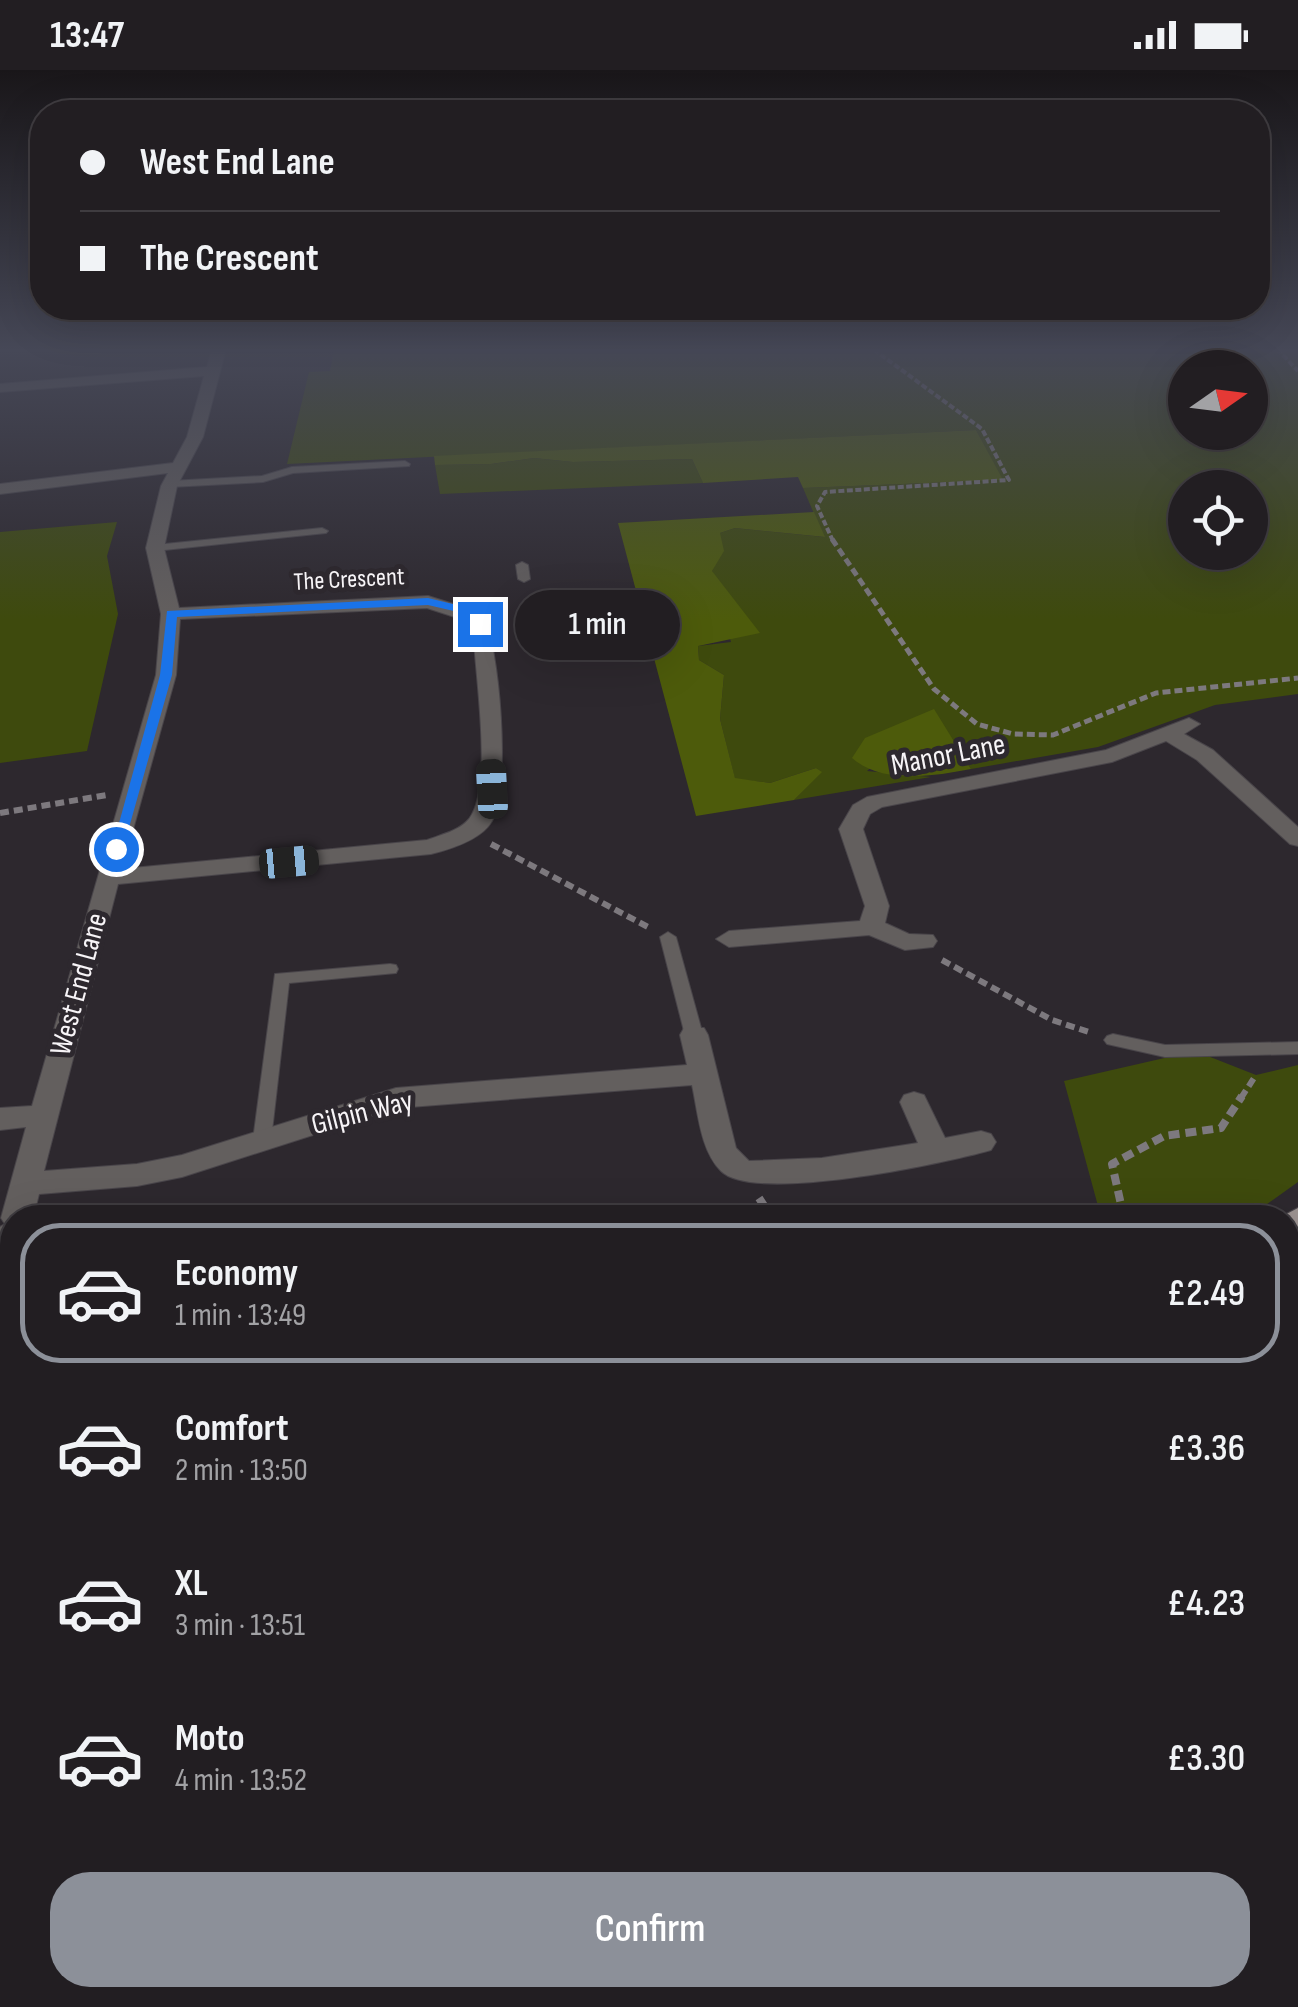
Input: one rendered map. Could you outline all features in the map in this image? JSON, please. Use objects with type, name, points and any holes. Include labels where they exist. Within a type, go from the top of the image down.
[{"type":"street","name":"West End Lane","points":[[20,1205],[106,878],[166,675],[171,614],[155,548],[174,476],[194,439]]},
{"type":"street","points":[[0,489],[174,476]]},
{"type":"street","name":"The Crescent","points":[[171,614],[428,602],[474,617],[484,640],[492,789],[489,806],[468,832]]},
{"type":"street","name":"Manor Lane","points":[[870,926],[877,906],[851,829],[862,810],[875,802],[1112,755],[1179,729],[1298,839]]},
{"type":"street","points":[[106,878],[408,851],[468,832]]},
{"type":"street","points":[[729,939],[853,931],[870,926],[905,942],[924,942]]},
{"type":"street","points":[[694,1035],[722,1150],[732,1164],[745,1172],[787,1174],[980,1142]]},
{"type":"street","name":"Gilpin Way","points":[[26,1184],[138,1175],[182,1166],[396,1098],[704,1074]]},
{"type":"street","points":[[914,1102],[936,1150]]},
{"type":"street","points":[[0,1119],[44,1115]]},
{"type":"lane","points":[[174,476],[263,479],[292,470],[405,464]]},
{"type":"lane","points":[[155,548],[322,531]]},
{"type":"lane","points":[[668,937],[694,1035]]},
{"type":"lane","points":[[262,1140],[281,978],[390,969]]},
{"type":"lane","points":[[1113,1040],[1165,1051],[1298,1048]]},
{"type":"path","points":[[988,439],[1009,480],[842,488],[825,492],[817,506],[836,551],[934,689],[954,709],[994,730],[1053,735],[1156,693],[1298,678]]},
{"type":"path","points":[[0,813],[108,794]]},
{"type":"path","points":[[468,832],[668,937]]},
{"type":"path","points":[[924,942],[938,958],[1052,1020],[1113,1040]]},
{"type":"path","points":[[1121,1205],[1112,1164],[1164,1136],[1220,1128],[1256,1075]]},
{"type":"green space","points":[[293,439],[786,439],[287,464]]},
{"type":"green space","points":[[780,439],[981,439],[1003,480],[803,488],[798,477],[703,483],[692,459],[573,462],[534,458],[435,465],[434,456]]},
{"type":"green space","points":[[981,439],[1168,439],[1168,450],[1268,450],[1268,439],[1298,439],[1298,694],[1215,705],[1098,747],[971,769],[933,710],[867,771],[931,777],[794,800],[821,772],[816,768],[770,783],[735,779],[720,719],[724,675],[699,660],[698,646],[731,642],[712,571],[720,533],[735,528],[824,537],[803,488],[1002,480]]},
{"type":"green space","points":[[534,458],[573,462],[692,459],[703,483],[440,494],[435,465]]},
{"type":"green space","points":[[814,512],[825,537],[735,528],[720,533],[724,551],[712,571],[760,633],[698,646],[699,660],[724,675],[720,719],[735,778],[770,783],[816,768],[822,772],[794,800],[696,816],[618,523]]},
{"type":"green space","points":[[117,522],[107,556],[118,614],[87,751],[0,763],[0,532]]},
{"type":"green space","points":[[934,709],[971,769],[925,776],[894,775],[864,767],[852,758],[865,738]]},
{"type":"green space","points":[[1195,1051],[1256,1075],[1298,1065],[1298,1182],[1266,1205],[1098,1205],[1064,1081]]},
{"type":"route","points":[[116,849],[166,675],[171,614],[428,602],[462,610],[480,624]]}]
